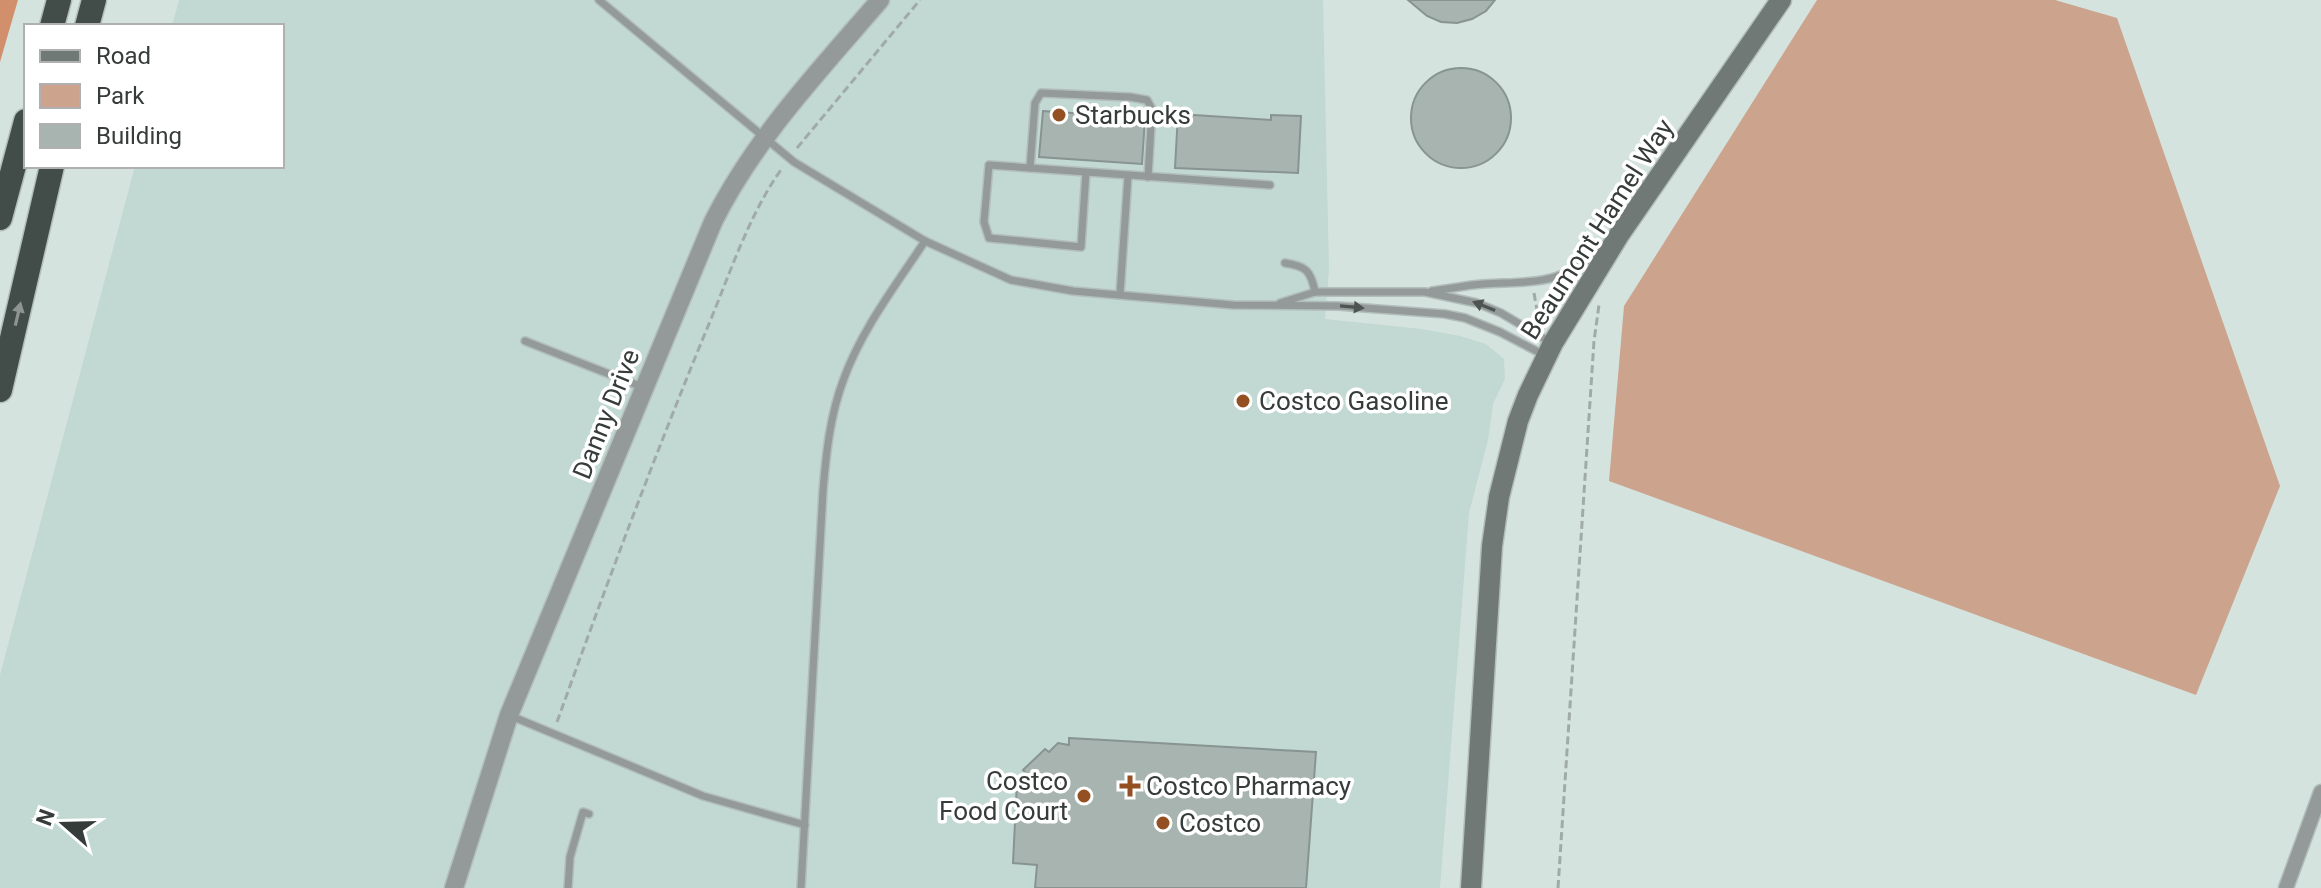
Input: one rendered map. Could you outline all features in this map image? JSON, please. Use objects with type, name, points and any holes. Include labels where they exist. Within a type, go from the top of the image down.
[{"type":"highway","points":[[53,24],[59,0]]},
{"type":"highway","points":[[88,24],[94,0]]},
{"type":"highway","points":[[0,218],[24,128]]},
{"type":"highway","points":[[0,390],[52,168]]},
{"type":"main road","name":"Beaumont Hamel Way","points":[[1471,888],[1492,546],[1499,497],[1518,421],[1549,350],[1619,235],[1781,0]]},
{"type":"street","name":"Danny Drive","points":[[454,888],[509,715],[713,222],[740,171],[763,138],[880,0]]},
{"type":"street","points":[[2286,888],[2321,792]]},
{"type":"lane","points":[[599,0],[794,162],[925,241],[1011,280],[1046,288],[1233,305],[1338,306],[1465,318],[1549,350]]},
{"type":"lane","points":[[1030,168],[1035,103],[1041,93],[1130,97],[1147,100],[1152,109],[1148,177]]},
{"type":"lane","points":[[1086,172],[1081,247],[989,238],[984,222],[989,165],[1270,185]]},
{"type":"lane","points":[[1120,294],[1128,176]]},
{"type":"lane","points":[[1274,305],[1315,292],[1425,292],[1481,284],[1532,283],[1555,278],[1587,260],[1619,235]]},
{"type":"lane","points":[[801,888],[823,491],[830,428],[856,348],[925,241]]},
{"type":"lane","points":[[1285,263],[1307,269],[1315,292]]},
{"type":"lane","points":[[1425,292],[1477,303],[1501,313],[1549,350]]},
{"type":"lane","points":[[525,341],[644,387]]},
{"type":"lane","points":[[509,715],[703,796],[805,825]]},
{"type":"lane","points":[[568,888],[570,857],[583,812],[589,814]]},
{"type":"path","points":[[809,131],[920,0]]},
{"type":"path","points":[[553,733],[628,525],[749,229],[777,175]]},
{"type":"path","points":[[1534,293],[1538,316],[1535,323]]},
{"type":"path","points":[[1558,888],[1594,341],[1600,301]]},
{"type":"shaded area","points":[[0,0],[18,0],[0,62]]},
{"type":"shaded area","points":[[179,0],[1323,0],[1329,270],[1325,319],[1460,336],[1486,344],[1504,359],[1505,379],[1493,404],[1488,440],[1469,513],[1440,888],[0,888],[0,675],[134,168],[284,168],[284,24],[173,24]]},
{"type":"green space","points":[[1817,0],[2055,0],[2117,18],[2280,486],[2196,695],[1609,481],[1624,306]]},
{"type":"building","points":[[1408,0],[1495,0],[1486,11],[1457,23],[1441,22],[1427,16]]},
{"type":"building","points":[[1461,68],[1480,71],[1497,82],[1508,99],[1511,118],[1508,137],[1497,154],[1480,165],[1461,168],[1442,165],[1425,154],[1414,137],[1411,118],[1414,99],[1425,82],[1442,71]]},
{"type":"building","points":[[1043,111],[1145,118],[1142,164],[1039,157]]},
{"type":"building","points":[[1178,114],[1271,120],[1271,115],[1301,116],[1298,173],[1175,168]]},
{"type":"building","name":"Costco","points":[[1069,738],[1316,752],[1306,888],[1035,888],[1037,865],[1013,863],[1017,782],[1026,773],[1023,770],[1045,749],[1049,752],[1058,743],[1069,745]]},
{"type":"place","name":"Starbucks","points":[[1059,115]]},
{"type":"place","name":"Costco Gasoline","points":[[1243,401]]},
{"type":"place","name":"Costco Pharmacy","points":[[1130,786]]},
{"type":"place","name":"Costco Food Court","points":[[1084,796]]},
{"type":"place","name":"Costco","points":[[1163,823]]}]
